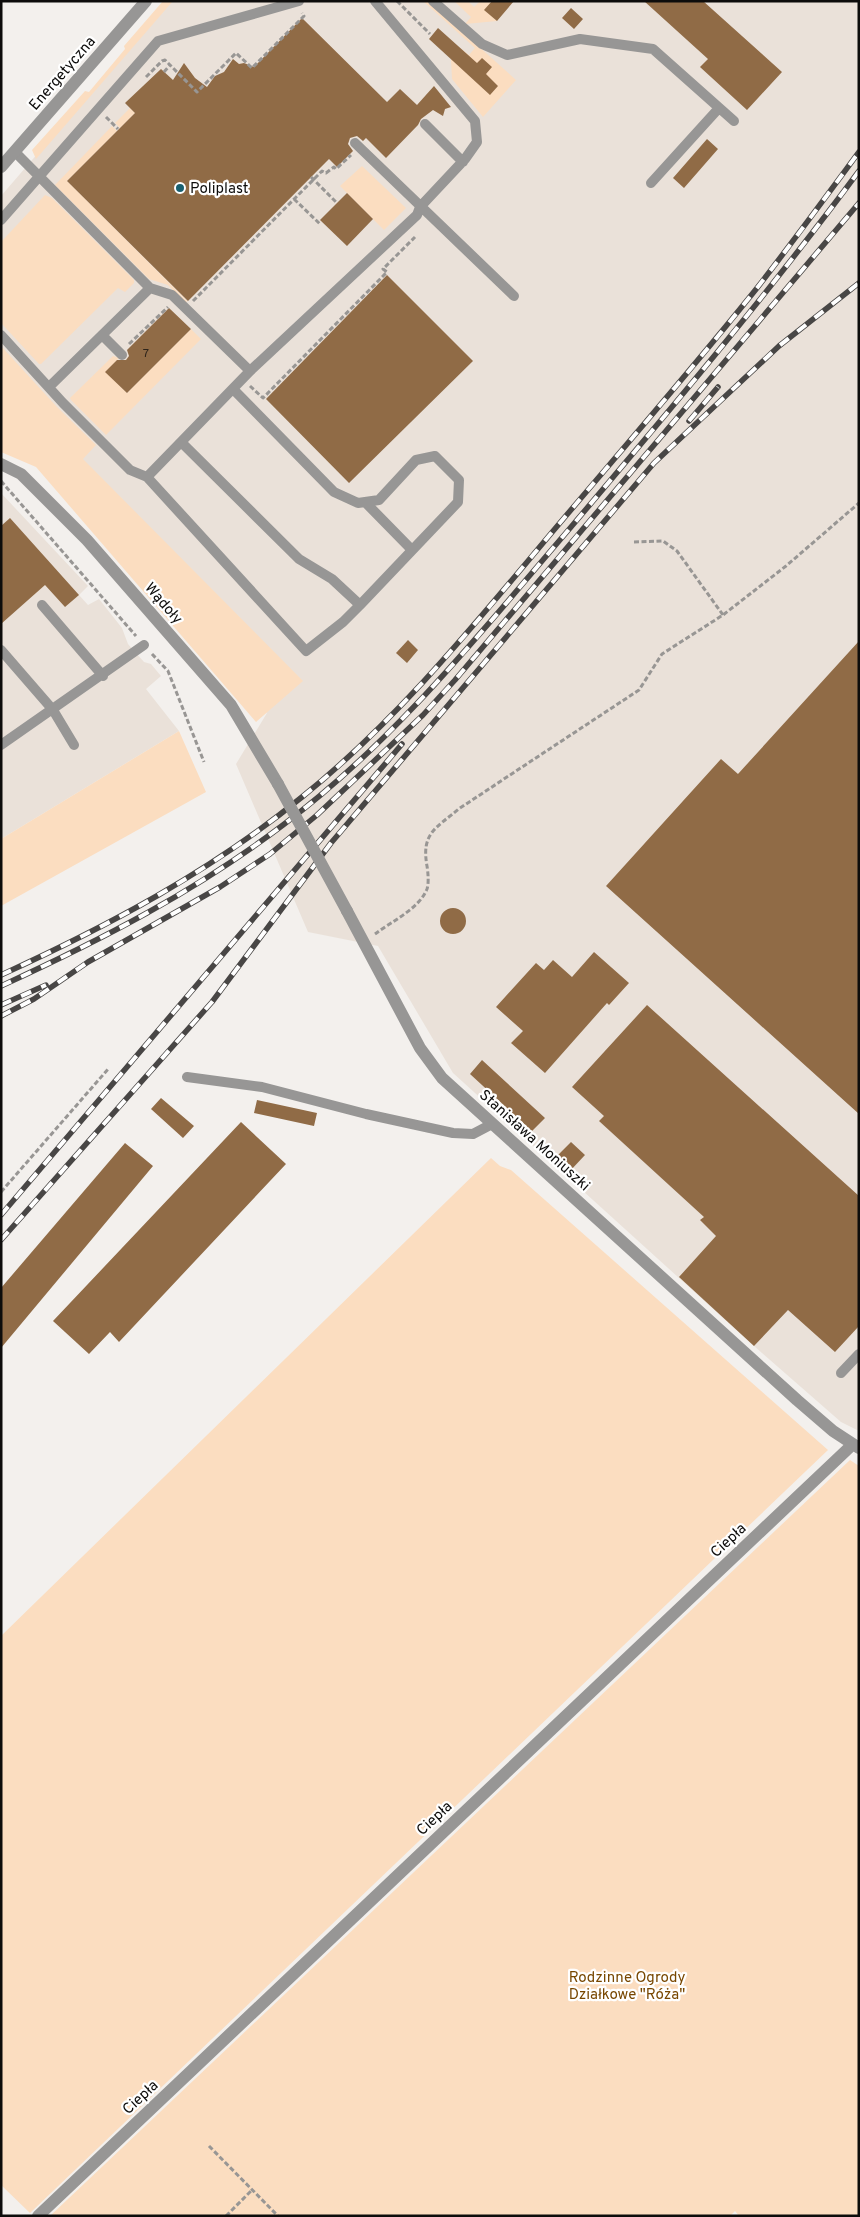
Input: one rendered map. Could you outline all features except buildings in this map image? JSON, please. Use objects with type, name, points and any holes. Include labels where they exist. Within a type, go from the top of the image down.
[{"type":"street","name":"Energetyczna","points":[[1,167],[146,1]]},
{"type":"street","name":"Wądoły","points":[[1,464],[21,474],[87,540],[232,705],[278,784]]},
{"type":"street","name":"Stanisława Moniuszki","points":[[278,784],[364,940],[420,1048],[442,1078],[797,1400],[856,1446]]},
{"type":"street","name":"Ciepła","points":[[38,2216],[856,1446]]},
{"type":"lane","points":[[147,478],[246,375],[418,211],[463,162],[477,142],[474,121],[375,1]]},
{"type":"lane","points":[[433,1],[482,44],[507,54],[580,38],[653,49],[734,121]]},
{"type":"lane","points":[[1,220],[158,41],[298,2]]},
{"type":"lane","points":[[651,183],[719,108]]},
{"type":"lane","points":[[425,124],[463,162]]},
{"type":"lane","points":[[352,145],[418,211],[514,296]]},
{"type":"lane","points":[[15,152],[150,288],[172,295],[186,308],[246,375]]},
{"type":"lane","points":[[49,387],[150,288]]},
{"type":"lane","points":[[1,334],[49,387],[130,470],[147,478],[306,651],[360,606],[458,502],[459,480],[436,456],[416,460],[379,500],[358,503],[334,492],[233,388]]},
{"type":"lane","points":[[102,336],[124,352]]},
{"type":"lane","points":[[181,442],[299,560],[332,579],[360,606]]},
{"type":"lane","points":[[366,502],[412,550]]},
{"type":"lane","points":[[42,605],[103,676]]},
{"type":"lane","points":[[1,746],[103,676],[144,645]]},
{"type":"lane","points":[[1,650],[53,710],[74,745]]},
{"type":"lane","points":[[187,1077],[262,1087],[366,1114],[453,1133],[473,1134],[492,1124]]},
{"type":"lane","points":[[841,1373],[859,1354]]},
{"type":"path","points":[[397,1],[430,34]]},
{"type":"path","points":[[141,82],[165,60],[197,92],[236,53],[252,68],[304,16],[298,2]]},
{"type":"path","points":[[164,72],[170,65]]},
{"type":"path","points":[[113,110],[106,117],[118,130]]},
{"type":"path","points":[[124,352],[169,306],[179,315],[294,199],[312,178],[322,171],[326,173],[334,167],[336,169],[353,152],[352,145]]},
{"type":"path","points":[[312,178],[337,203]]},
{"type":"path","points":[[294,199],[320,224]]},
{"type":"path","points":[[246,375],[263,398],[387,272],[383,269],[427,225],[418,211]]},
{"type":"path","points":[[1,481],[168,671],[204,762]]},
{"type":"path","points":[[364,940],[419,902],[428,887],[424,851],[425,841],[440,825],[460,808],[639,690],[662,654],[723,615],[786,566],[859,502]]},
{"type":"path","points":[[634,542],[663,541],[677,551],[723,615]]},
{"type":"path","points":[[1,1192],[109,1068]]},
{"type":"path","points":[[209,2146],[278,2216]]},
{"type":"path","points":[[226,2216],[252,2190]]},
{"type":"shaded area","points":[[169,1],[859,1],[859,1431],[841,1422],[754,1346],[453,1073],[378,946],[308,932],[236,764],[267,713],[1,369],[1,196]]},
{"type":"shaded area","points":[[1,493],[88,586],[79,595],[88,605],[99,599],[122,628],[128,644],[144,662],[151,664],[161,676],[146,689],[179,731],[1,839]]},
{"type":"green space","points":[[163,1],[173,1],[36,159],[32,150],[85,91],[89,92],[125,49],[124,46]]},
{"type":"green space","points":[[423,1],[428,1],[516,80],[483,117],[452,79],[451,59],[460,48],[469,55],[475,48]]},
{"type":"green space","points":[[454,1],[468,1],[474,7],[480,1],[489,1],[491,3],[485,10],[497,21],[465,24],[471,17]]},
{"type":"green space","points":[[130,108],[135,113],[120,128],[115,123]]},
{"type":"green space","points":[[112,126],[117,131],[67,181],[187,301],[186,303],[168,285],[149,279],[55,185]]},
{"type":"green space","points":[[362,166],[406,208],[384,230],[340,186]]},
{"type":"green space","points":[[45,195],[52,198],[134,280],[134,283],[125,292],[118,288],[39,364],[1,323],[1,242]]},
{"type":"green space","points":[[191,329],[201,339],[106,435],[71,400],[70,398],[113,356],[119,358],[106,372],[127,393]]},
{"type":"green space","points":[[1,346],[57,407],[96,445],[83,459],[303,681],[256,722],[36,467],[1,452]]},
{"type":"green space","points":[[179,731],[206,792],[1,906],[1,839]]},
{"type":"green space","points":[[491,1158],[500,1166],[511,1170],[828,1450],[30,2213],[1,2185],[1,1636]]},
{"type":"green space","name":"Rodzinne Ogrody Działkowe \"Róża\"","points":[[850,1460],[859,1466],[859,2216],[739,2216],[735,2211],[730,2216],[50,2216]]},
{"type":"railway","points":[[1,975],[119,917],[231,850],[302,797],[372,735],[468,632],[684,377],[757,288],[859,152]]},
{"type":"railway","points":[[1,986],[75,951],[147,913],[216,872],[283,825],[363,758],[435,684],[571,527],[754,307],[859,171]]},
{"type":"railway","points":[[1,1016],[34,999],[88,962],[220,887],[270,854],[317,815],[423,715],[455,680],[859,203]]},
{"type":"railway","points":[[1,1240],[212,1002],[331,843],[654,463],[779,346],[859,283]]},
{"type":"railway","points":[[689,421],[718,387]]},
{"type":"railway","points":[[1,1215],[402,744]]},
{"type":"railway","points":[[1,1005],[46,985]]},
{"type":"place","name":"Poliplast","points":[[180,188]]}]
